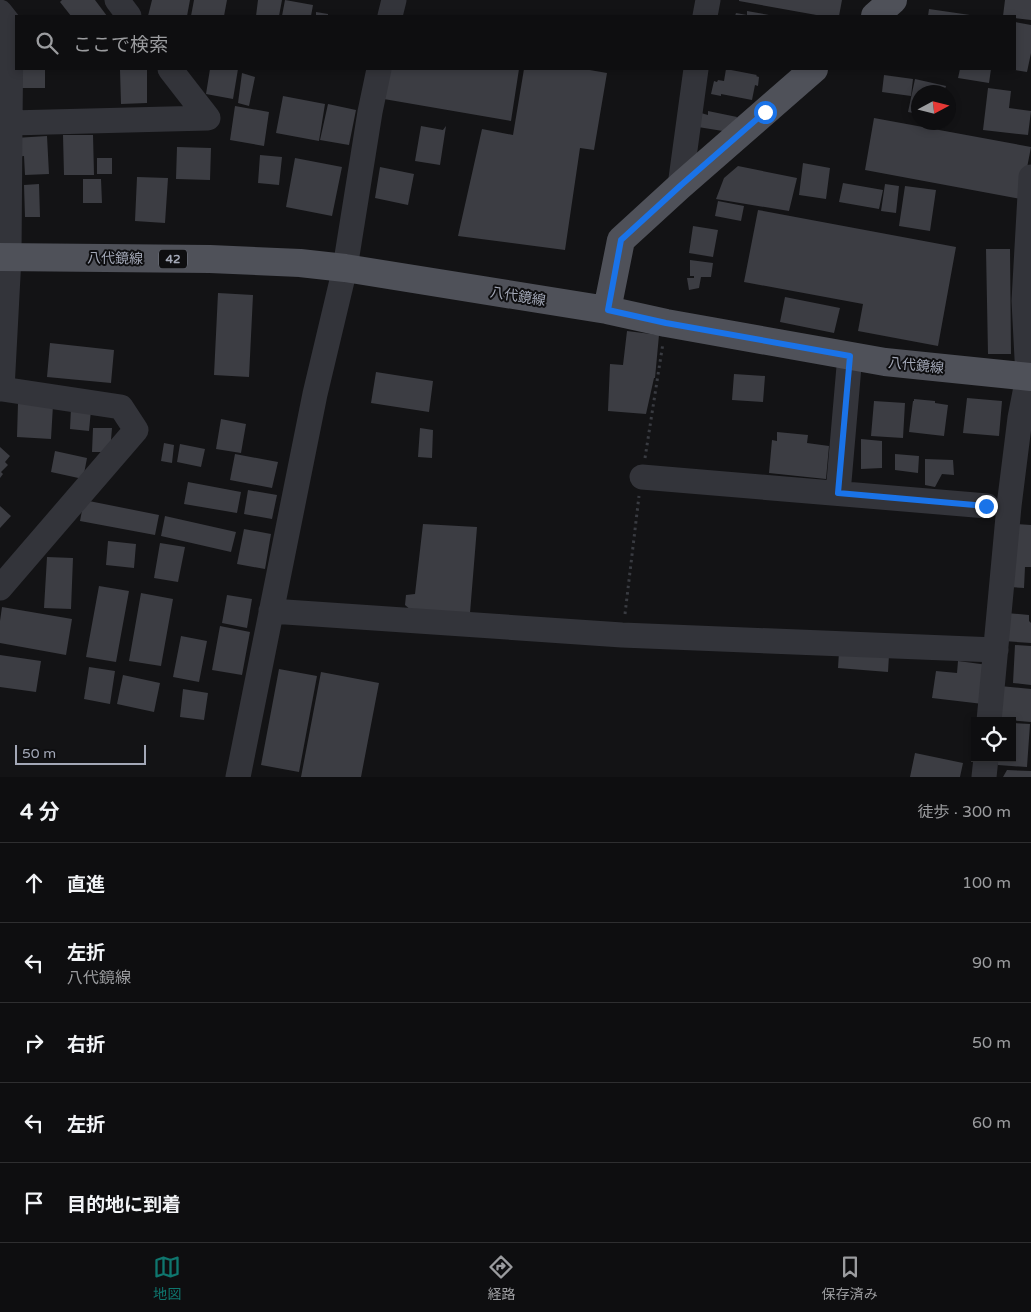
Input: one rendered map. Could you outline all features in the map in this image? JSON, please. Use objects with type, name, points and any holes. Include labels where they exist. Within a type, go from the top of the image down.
[{"type":"main road","points":[[876,15],[893,0]]},
{"type":"main road","points":[[608,310],[621,240],[813,70]]},
{"type":"main road","name":"八代鏡線","points":[[5,257],[219,260],[300,263],[345,268],[608,310],[666,323],[885,362],[1030,377]]},
{"type":"street","points":[[117,0],[128,15]]},
{"type":"street","points":[[390,15],[394,0]]},
{"type":"street","points":[[705,15],[708,0]]},
{"type":"street","points":[[0,12],[11,26],[5,123],[5,257],[1,389],[121,407],[136,430],[0,588]]},
{"type":"street","points":[[5,123],[208,118],[171,70]]},
{"type":"street","points":[[238,777],[314,394],[345,268],[370,112],[379,70]]},
{"type":"street","points":[[680,186],[696,70]]},
{"type":"street","points":[[989,717],[1009,506],[1020,418],[1030,377],[1024,301],[1031,177]]},
{"type":"street","points":[[838,493],[850,356]]},
{"type":"street","points":[[642,476],[986,506]]},
{"type":"street","points":[[271,611],[622,634],[996,650]]},
{"type":"street","points":[[984,777],[986,762]]},
{"type":"building","points":[[62,0],[95,0],[106,15],[70,15],[60,2]]},
{"type":"building","points":[[152,0],[190,0],[187,15],[148,15]]},
{"type":"building","points":[[194,0],[227,0],[224,15],[191,15]]},
{"type":"building","points":[[258,0],[282,0],[279,15],[256,15]]},
{"type":"building","points":[[285,0],[313,5],[311,15],[282,15]]},
{"type":"building","points":[[842,0],[839,15],[816,15],[739,1]]},
{"type":"building","points":[[1005,0],[1031,0],[1031,20],[1016,18],[1016,15],[1003,15]]},
{"type":"building","points":[[929,9],[970,15],[928,15]]},
{"type":"building","points":[[747,11],[769,15],[747,15]]},
{"type":"building","points":[[316,12],[328,14],[328,15],[316,15]]},
{"type":"building","points":[[1016,22],[1031,25],[1031,53],[1027,72],[1015,70]]},
{"type":"building","points":[[18,70],[45,70],[45,88],[18,88]]},
{"type":"building","points":[[120,70],[147,70],[147,103],[121,104]]},
{"type":"building","points":[[210,70],[238,70],[233,99],[206,94]]},
{"type":"building","points":[[383,70],[519,70],[511,121],[378,98]]},
{"type":"building","points":[[524,70],[590,70],[607,73],[594,150],[580,148],[565,250],[458,236],[482,129],[513,135]]},
{"type":"building","points":[[726,70],[757,75],[759,77],[758,86],[755,85],[752,100],[711,94],[714,81],[724,81]]},
{"type":"building","points":[[960,70],[991,70],[989,83],[958,78]]},
{"type":"building","points":[[242,73],[255,77],[249,106],[238,103]]},
{"type":"building","points":[[884,75],[913,79],[911,96],[882,92]]},
{"type":"building","points":[[915,79],[942,85],[914,85]]},
{"type":"building","points":[[988,88],[1011,91],[1009,108],[1031,111],[1028,135],[983,130]]},
{"type":"building","points":[[283,96],[325,104],[319,141],[276,133]]},
{"type":"building","points":[[911,98],[911,113],[908,112]]},
{"type":"building","points":[[328,104],[356,110],[349,145],[320,140]]},
{"type":"building","points":[[235,106],[269,112],[264,146],[230,140]]},
{"type":"building","points":[[708,111],[737,117],[735,124],[731,123],[729,132],[698,127],[701,113],[708,115]]},
{"type":"building","points":[[874,118],[911,125],[911,130],[939,130],[1031,147],[1021,199],[865,170]]},
{"type":"building","points":[[421,126],[443,130],[446,126],[440,165],[415,161]]},
{"type":"building","points":[[63,135],[93,135],[94,175],[64,175]]},
{"type":"building","points":[[47,136],[49,174],[25,175],[24,156],[16,157],[15,138]]},
{"type":"building","points":[[177,147],[211,148],[210,180],[176,179]]},
{"type":"building","points":[[260,155],[282,157],[279,185],[258,183]]},
{"type":"building","points":[[97,158],[112,158],[112,174],[97,174]]},
{"type":"building","points":[[295,158],[342,167],[332,216],[286,207]]},
{"type":"building","points":[[803,163],[830,168],[826,199],[799,195]]},
{"type":"building","points":[[738,166],[797,178],[789,211],[716,199],[724,178]]},
{"type":"building","points":[[380,167],[414,174],[408,205],[375,198]]},
{"type":"building","points":[[137,177],[168,178],[165,223],[135,221]]},
{"type":"building","points":[[83,179],[101,179],[102,203],[83,203]]},
{"type":"building","points":[[843,183],[883,190],[879,209],[839,202]]},
{"type":"building","points":[[39,184],[40,217],[25,217],[24,185]]},
{"type":"building","points":[[885,184],[899,186],[896,213],[881,211]]},
{"type":"building","points":[[905,186],[936,190],[930,231],[899,226]]},
{"type":"building","points":[[718,201],[744,206],[741,221],[715,216]]},
{"type":"building","points":[[758,210],[956,247],[938,346],[858,331],[863,304],[744,282]]},
{"type":"building","points":[[693,226],[718,230],[713,257],[689,253]]},
{"type":"building","points":[[986,249],[1010,249],[1011,354],[988,354]]},
{"type":"building","points":[[690,260],[713,263],[711,277],[701,277],[699,288],[689,290],[687,278],[694,278],[694,276],[690,276]]},
{"type":"building","points":[[218,293],[253,295],[249,377],[214,375]]},
{"type":"building","points":[[785,297],[840,308],[834,333],[780,322]]},
{"type":"building","points":[[627,331],[659,335],[655,378],[646,414],[608,411],[610,364],[623,365]]},
{"type":"building","points":[[50,343],[114,350],[111,383],[47,377]]},
{"type":"building","points":[[376,372],[433,381],[429,412],[371,403]]},
{"type":"building","points":[[734,374],[765,376],[763,402],[732,400]]},
{"type":"building","points":[[967,398],[1002,401],[999,436],[963,433]]},
{"type":"building","points":[[914,399],[935,401],[935,403],[948,405],[944,436],[909,432]]},
{"type":"building","points":[[874,401],[905,403],[903,438],[871,436]]},
{"type":"building","points":[[18,403],[53,405],[51,439],[17,437]]},
{"type":"building","points":[[71,408],[91,410],[89,431],[70,429]]},
{"type":"building","points":[[221,419],[246,424],[241,453],[216,449]]},
{"type":"building","points":[[93,428],[112,428],[110,452],[92,452]]},
{"type":"building","points":[[420,428],[433,430],[432,458],[418,457]]},
{"type":"building","points":[[777,432],[808,435],[807,443],[829,446],[826,479],[769,473],[772,440],[777,441]]},
{"type":"building","points":[[861,439],[882,441],[882,468],[861,469]]},
{"type":"building","points":[[164,443],[174,445],[172,463],[161,461]]},
{"type":"building","points":[[180,444],[205,449],[201,467],[177,462]]},
{"type":"building","points":[[0,447],[10,456],[5,462],[8,465],[1,472],[3,474],[0,478]]},
{"type":"building","points":[[55,451],[87,458],[83,479],[51,472]]},
{"type":"building","points":[[235,454],[278,462],[272,488],[230,480]]},
{"type":"building","points":[[895,454],[919,456],[918,473],[895,470]]},
{"type":"building","points":[[925,459],[953,460],[954,475],[942,474],[935,487],[925,485]]},
{"type":"building","points":[[188,482],[241,492],[237,513],[184,504]]},
{"type":"building","points":[[248,490],[277,495],[272,519],[244,514]]},
{"type":"building","points":[[84,500],[159,515],[155,535],[80,521]]},
{"type":"building","points":[[0,506],[11,516],[0,528]]},
{"type":"building","points":[[165,516],[236,532],[231,552],[161,536]]},
{"type":"building","points":[[423,524],[477,527],[470,613],[412,611],[405,605],[406,595],[415,594]]},
{"type":"building","points":[[1014,524],[1031,525],[1031,567],[1025,567],[1024,588],[1009,587]]},
{"type":"building","points":[[244,529],[271,534],[265,569],[237,564]]},
{"type":"building","points":[[108,541],[136,544],[134,568],[106,565]]},
{"type":"building","points":[[160,543],[185,547],[178,582],[154,578]]},
{"type":"building","points":[[47,557],[73,558],[71,609],[44,608]]},
{"type":"building","points":[[99,586],[129,591],[116,662],[86,657]]},
{"type":"building","points":[[141,593],[173,599],[161,666],[129,661]]},
{"type":"building","points":[[227,595],[252,599],[247,628],[222,623]]},
{"type":"building","points":[[2,607],[72,619],[66,655],[0,643]]},
{"type":"building","points":[[1006,613],[1029,615],[1031,643],[1004,641]]},
{"type":"building","points":[[220,626],[250,632],[242,675],[212,670]]},
{"type":"building","points":[[181,636],[207,641],[199,682],[173,677]]},
{"type":"building","points":[[1015,645],[1031,646],[1031,685],[1013,683]]},
{"type":"building","points":[[839,652],[889,655],[888,672],[838,668]]},
{"type":"building","points":[[0,655],[41,661],[36,692],[0,687]]},
{"type":"building","points":[[958,661],[988,665],[983,704],[932,698],[936,671],[957,673]]},
{"type":"building","points":[[89,667],[115,671],[110,704],[84,699]]},
{"type":"building","points":[[279,669],[317,676],[299,772],[261,765]]},
{"type":"building","points":[[321,672],[379,683],[361,777],[301,777]]},
{"type":"building","points":[[123,675],[160,683],[154,712],[117,704]]},
{"type":"building","points":[[1000,686],[1031,689],[1031,722],[1016,721],[1016,717],[998,717]]},
{"type":"building","points":[[183,689],[208,693],[204,720],[180,717]]},
{"type":"building","points":[[1016,723],[1030,724],[1027,767],[998,765],[998,762],[1016,762]]},
{"type":"building","points":[[915,753],[963,763],[960,777],[910,777]]},
{"type":"building","points":[[1007,770],[1031,771],[1031,777],[1003,777]]},
{"type":"route","points":[[765,112],[621,240],[608,310],[666,323],[850,356],[838,493],[986,506]]}]
